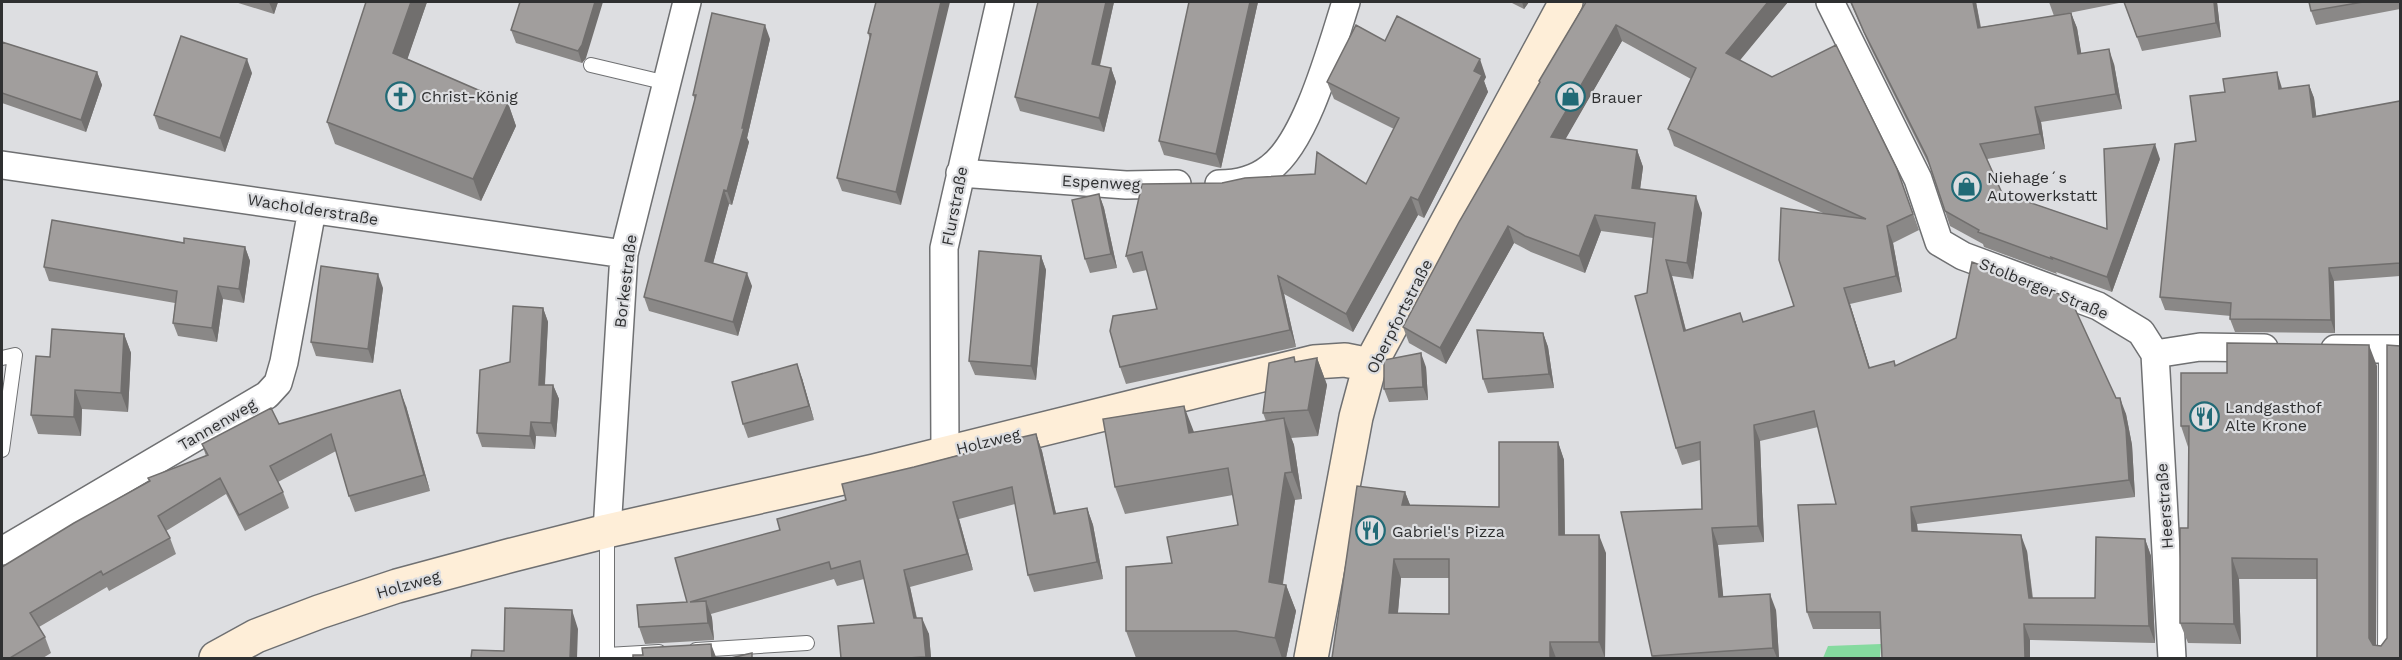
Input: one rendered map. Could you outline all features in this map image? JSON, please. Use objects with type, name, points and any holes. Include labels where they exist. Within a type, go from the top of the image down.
[{"type":"main road","name":"Oberpfortstraße","points":[[1311,658],[1356,417],[1370,365],[1566,2]]},
{"type":"main road","name":"Holzweg","points":[[216,658],[256,636],[397,586],[607,531],[874,471],[1314,362],[1345,360],[1370,365]]},
{"type":"street","name":"Borkestraße","points":[[607,531],[624,254],[687,2]]},
{"type":"street","name":"Flurstraße","points":[[945,452],[945,248],[960,172],[1000,2]]},
{"type":"street","name":"Espenweg","points":[[960,172],[1126,185],[1235,184],[1255,177],[1272,167],[1290,145],[1300,127],[1323,77],[1346,2]]},
{"type":"street","name":"Stolberger Straße","points":[[1830,2],[1918,179],[1940,243],[1963,256],[2098,306],[2141,332],[2155,354]]},
{"type":"street","name":"Wacholderstraße","points":[[2,165],[624,254]]},
{"type":"street","name":"Tannenweg","points":[[2,551],[267,395],[278,383],[284,362],[312,210]]},
{"type":"street","points":[[2155,354],[2200,347],[2393,349]]},
{"type":"street","name":"Heerstraße","points":[[2155,354],[2172,658]]},
{"type":"lane","points":[[591,65],[667,83]]},
{"type":"lane","points":[[2385,658],[2393,349]]},
{"type":"lane","points":[[2,358],[15,355],[2,450]]},
{"type":"lane","points":[[607,531],[607,657],[807,644]]},
{"type":"green space","points":[[1881,644],[1880,658],[1823,658],[1828,646]]},
{"type":"building","name":"Christ-König","points":[[366,2],[411,2],[393,53],[508,103],[473,179],[327,122]]},
{"type":"building","points":[[520,2],[595,2],[582,45],[578,51],[511,30]]},
{"type":"building","points":[[876,2],[941,2],[896,192],[837,178],[871,34],[868,33]]},
{"type":"building","points":[[1038,2],[1106,2],[1092,64],[1111,68],[1099,118],[1015,97]]},
{"type":"building","points":[[1189,2],[1250,2],[1216,154],[1159,141]]},
{"type":"building","points":[[1586,2],[1768,2],[1726,53],[1772,77],[1836,45],[1897,169],[1913,214],[1887,226],[1896,276],[1844,288],[1869,368],[1894,361],[1895,366],[1956,338],[1972,262],[2070,298],[2116,398],[2120,398],[2126,429],[2129,480],[1911,507],[1912,531],[2021,535],[2029,598],[2095,598],[2096,537],[2145,539],[2149,626],[2024,624],[2025,658],[1882,658],[1880,612],[1807,612],[1798,505],[1836,504],[1814,411],[1754,425],[1758,526],[1712,528],[1719,597],[1770,594],[1773,648],[1652,656],[1621,512],[1702,509],[1700,442],[1676,448],[1635,296],[1647,293],[1655,223],[1595,215],[1579,256],[1525,236],[1508,226],[1440,348],[1403,327],[1539,81]],"holes":[[[1616,25],[1696,68],[1668,129],[1866,219],[1781,208],[1779,260],[1794,306],[1743,322],[1740,313],[1684,331],[1666,260],[1687,263],[1696,196],[1632,188],[1637,150],[1551,137]]]},
{"type":"building","points":[[1851,2],[1973,2],[1978,28],[2071,13],[2078,54],[2109,49],[2116,94],[2035,107],[2040,134],[1980,144],[2002,193],[2107,229],[2104,149],[2155,144],[2107,277],[1978,232],[1979,230],[1945,211],[1927,157]]},
{"type":"building","points":[[2124,2],[2214,2],[2216,23],[2137,37]]},
{"type":"building","points":[[2309,2],[2363,2],[2311,11]]},
{"type":"building","points":[[712,13],[765,25],[742,128],[744,128],[705,261],[747,273],[733,322],[644,297],[696,95],[693,95]]},
{"type":"building","points":[[1397,16],[1480,59],[1474,71],[1482,75],[1418,200],[1411,197],[1346,314],[1278,276],[1290,330],[1120,367],[1110,331],[1113,316],[1157,309],[1142,252],[1126,256],[1142,184],[1222,183],[1245,178],[1315,174],[1317,152],[1366,184],[1399,118],[1327,82],[1356,25],[1385,41]]},
{"type":"building","points":[[181,36],[247,59],[220,138],[154,115]]},
{"type":"building","points":[[2,42],[97,72],[81,120],[2,93]]},
{"type":"building","points":[[2277,72],[2279,89],[2309,85],[2313,117],[2400,101],[2400,263],[2329,268],[2331,320],[2230,319],[2231,303],[2160,297],[2175,144],[2196,141],[2190,96],[2225,92],[2223,79]]},
{"type":"building","points":[[1099,194],[1111,254],[1085,259],[1072,200]]},
{"type":"building","points":[[52,220],[184,243],[184,238],[245,247],[239,289],[218,286],[212,328],[173,323],[177,291],[44,267]]},
{"type":"building","points":[[979,251],[1041,256],[1031,366],[969,361]]},
{"type":"building","points":[[321,266],[378,274],[368,349],[311,342]]},
{"type":"building","points":[[513,306],[543,308],[539,385],[553,385],[551,423],[531,422],[530,436],[477,433],[480,370],[510,362]]},
{"type":"building","points":[[52,329],[124,334],[121,393],[75,390],[74,417],[31,415],[36,356],[50,357]]},
{"type":"building","points":[[1477,330],[1543,333],[1549,374],[1483,379]]},
{"type":"building","points":[[2227,343],[2369,345],[2369,638],[2373,645],[2381,646],[2387,638],[2387,345],[2400,346],[2400,658],[2317,658],[2317,559],[2232,558],[2234,624],[2180,623],[2180,528],[2188,528],[2189,426],[2181,426],[2181,373],[2227,373]]},
{"type":"building","points":[[1421,353],[1423,387],[1384,389],[1384,360]]},
{"type":"building","points":[[1294,357],[1295,362],[1317,358],[1308,410],[1263,413],[1269,363]]},
{"type":"building","points":[[797,364],[809,406],[743,424],[732,382]]},
{"type":"building","points":[[400,390],[424,475],[349,496],[331,434],[270,466],[283,492],[239,515],[220,478],[158,516],[170,538],[103,575],[101,571],[30,613],[45,637],[10,658],[2,658],[2,567],[74,523],[150,481],[148,478],[208,455],[202,444],[271,408],[279,424]]},
{"type":"building","points":[[1184,406],[1189,433],[1284,418],[1292,472],[1285,473],[1269,582],[1286,585],[1275,638],[1236,631],[1126,631],[1126,567],[1172,563],[1167,537],[1238,525],[1228,468],[1115,487],[1103,419]]},
{"type":"building","points":[[1036,434],[1054,514],[1087,508],[1097,562],[1028,575],[1012,487],[953,502],[967,554],[904,570],[914,618],[922,618],[926,657],[841,658],[838,626],[874,623],[860,561],[831,569],[829,562],[690,602],[706,601],[708,623],[639,627],[637,605],[687,602],[675,558],[780,530],[777,519],[846,500],[842,484],[983,449],[982,446]]},
{"type":"building","points":[[1499,442],[1558,442],[1559,535],[1599,535],[1599,642],[1550,642],[1550,658],[1332,658],[1357,486],[1405,492],[1402,505],[1499,507]],"holes":[[[1394,559],[1449,559],[1449,614],[1389,613]]]},
{"type":"building","points":[[505,608],[572,610],[570,658],[471,658],[472,650],[504,651]]},
{"type":"building","points":[[711,644],[712,658],[633,658],[633,655],[643,655],[642,648]]},
{"type":"building","points":[[752,653],[752,658],[731,658]]},
{"type":"place","name":"Christ-König","points":[[400,96]]},
{"type":"place","name":"Brauer","points":[[1570,97]]},
{"type":"place","name":"Niehage´s Autowerkstatt","points":[[1966,186]]},
{"type":"place","name":"Landgasthof Alte Krone","points":[[2204,416]]},
{"type":"place","name":"Gabriel's Pizza","points":[[1371,531]]}]
